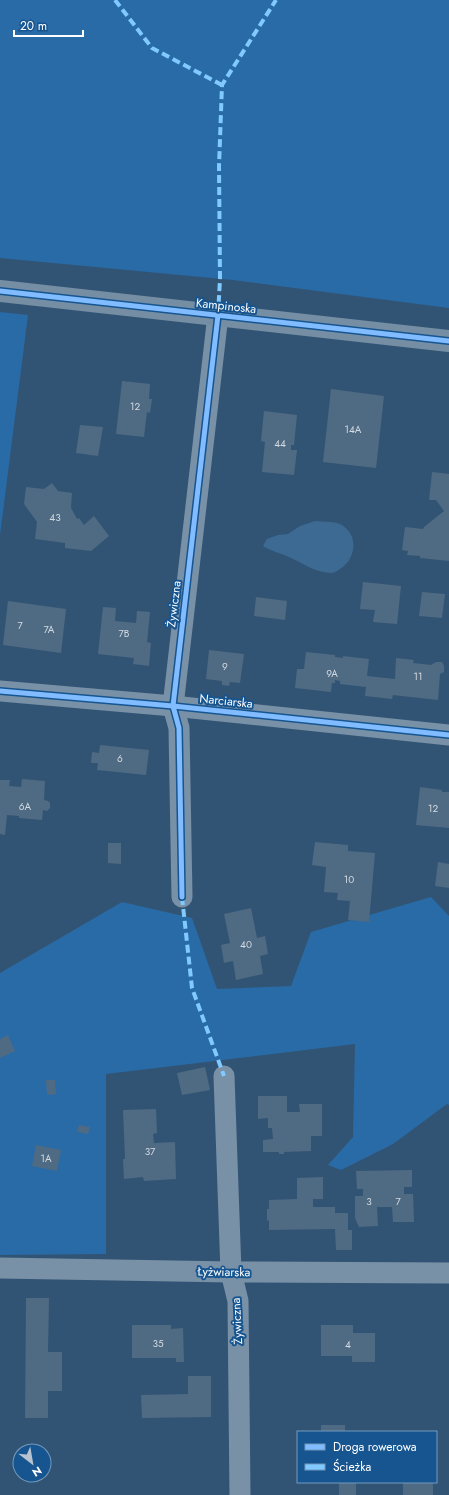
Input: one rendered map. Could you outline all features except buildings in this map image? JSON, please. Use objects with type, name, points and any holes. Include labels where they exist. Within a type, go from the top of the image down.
[{"type":"main road","name":"Kampinoska","points":[[0,291],[218,314],[449,342]]},
{"type":"street","name":"Żywiczna","points":[[182,897],[179,728],[173,706],[218,314]]},
{"type":"street","name":"Narciarska","points":[[0,691],[173,706],[449,735]]},
{"type":"street","name":"Żywiczna","points":[[224,1076],[231,1272],[238,1301],[240,1495]]},
{"type":"street","name":"Łyżwiarska","points":[[0,1268],[231,1272],[449,1273]]},
{"type":"shaded area","points":[[0,0],[449,0],[449,308],[233,280],[0,258]]},
{"type":"shaded area","points":[[0,312],[28,315],[0,535]]},
{"type":"shaded area","points":[[315,521],[332,522],[342,525],[351,535],[353,541],[352,554],[345,565],[335,572],[326,573],[315,570],[263,546],[267,539],[278,535],[288,534],[300,526]]},
{"type":"shaded area","points":[[431,897],[449,916],[449,1105],[447,1104],[393,1144],[341,1170],[328,1165],[353,1137],[355,1044],[106,1074],[106,1254],[0,1255],[0,973],[122,902],[192,918],[217,989],[291,986],[311,932]]},
{"type":"marked path","points":[[115,0],[152,48],[222,85]]},
{"type":"marked path","points":[[218,315],[220,279],[219,166],[222,85],[276,0]]},
{"type":"marked path","points":[[182,897],[192,988],[224,1076]]},
{"type":"cycle path","points":[[0,291],[449,341]]},
{"type":"cycle path","points":[[182,897],[179,728],[173,706],[218,315]]},
{"type":"cycle path","points":[[0,691],[173,706],[449,735]]}]
